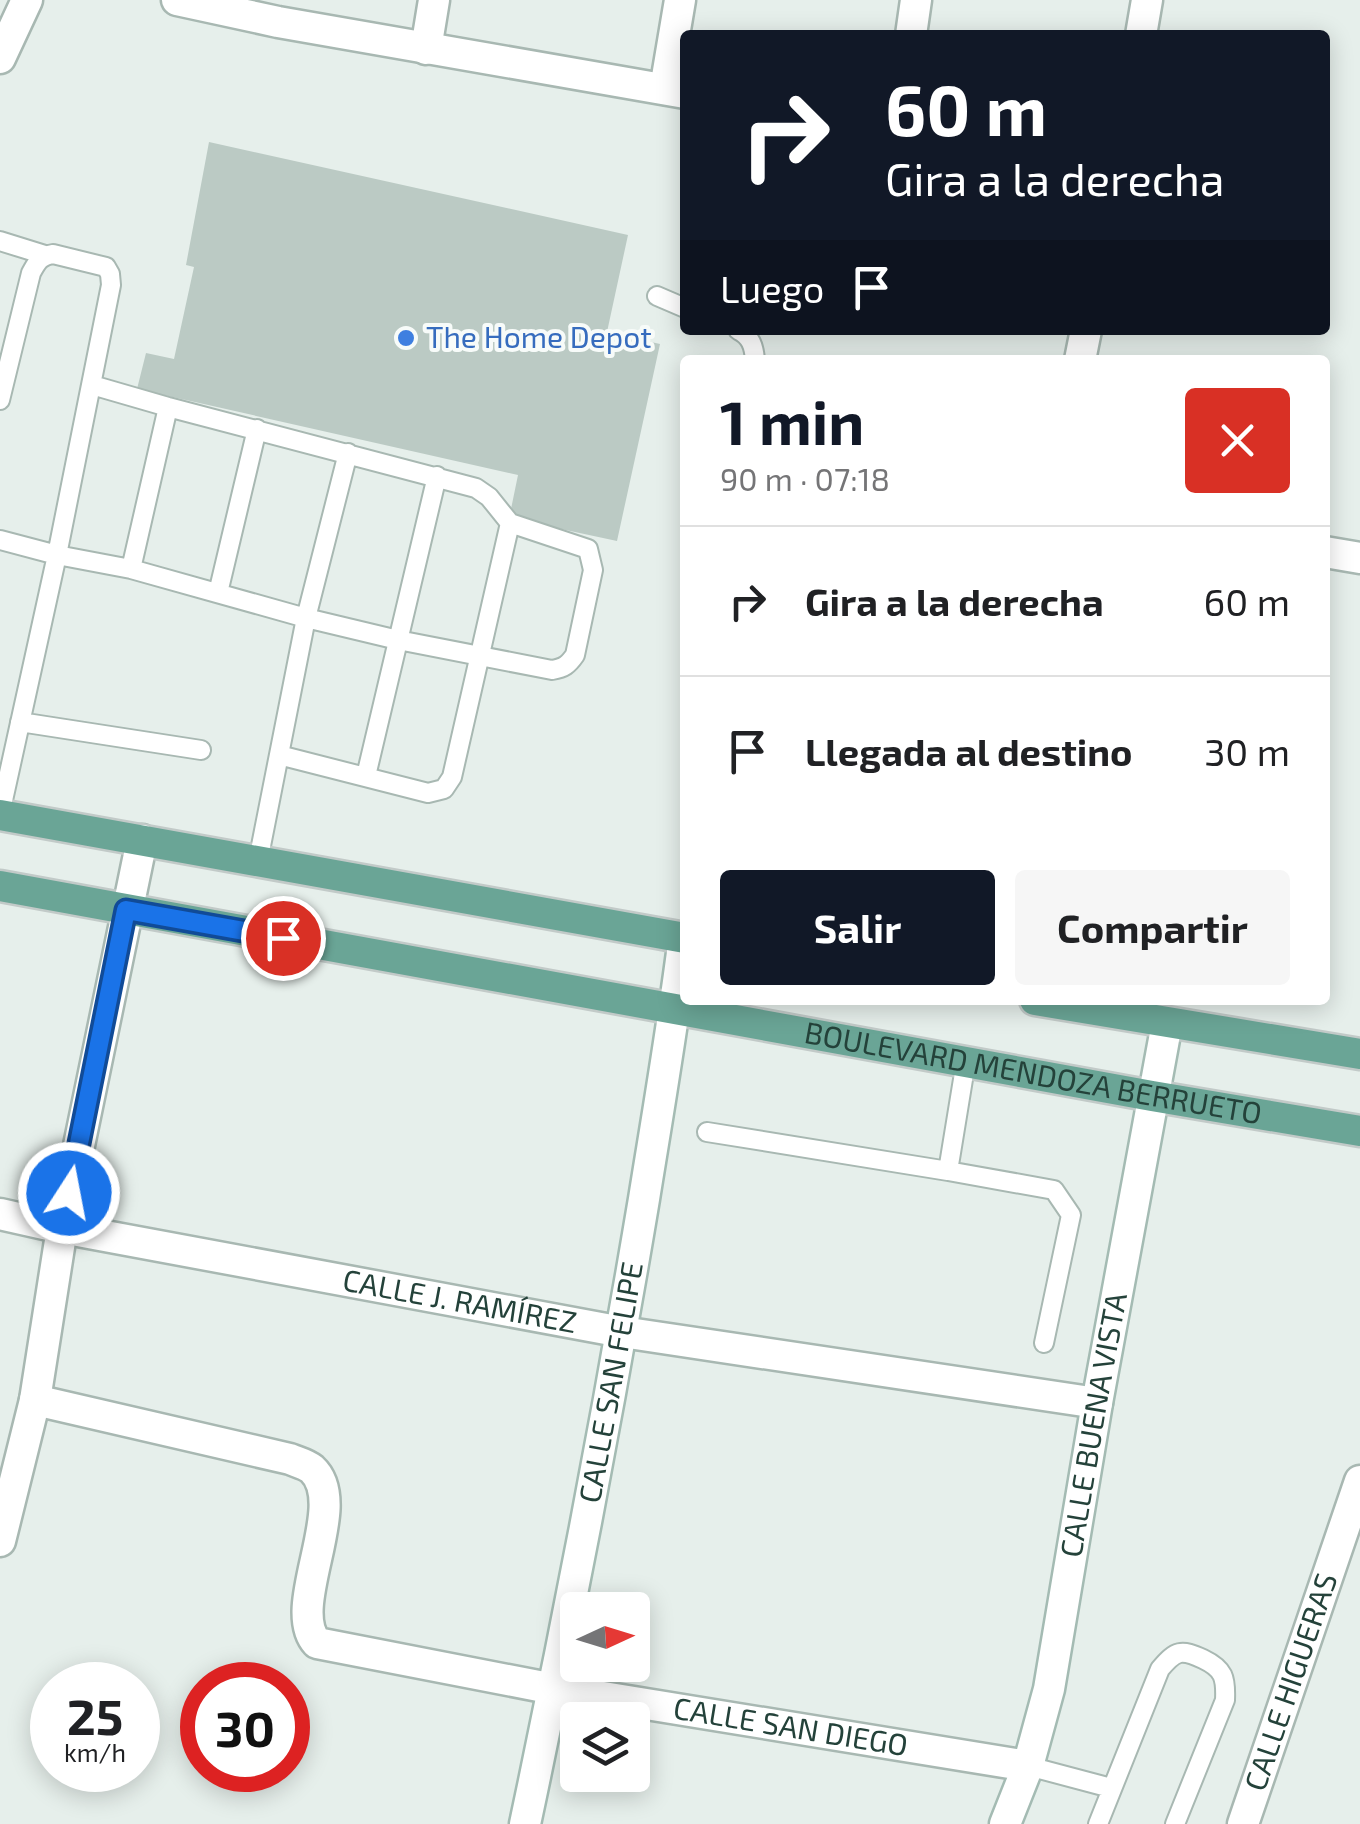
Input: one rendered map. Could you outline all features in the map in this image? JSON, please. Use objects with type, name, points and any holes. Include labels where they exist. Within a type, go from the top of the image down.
[{"type":"main road","points":[[0,814],[680,936]]},
{"type":"main road","name":"BOULEVARD MENDOZA BERRUETO","points":[[0,886],[1360,1131]]},
{"type":"main road","points":[[1090,1005],[1168,1012],[1360,1054]]},
{"type":"street","points":[[0,58],[28,0]]},
{"type":"street","points":[[177,0],[283,11],[426,49],[675,91],[680,0]]},
{"type":"street","points":[[426,49],[434,0]]},
{"type":"street","points":[[912,30],[916,0]]},
{"type":"street","points":[[1141,30],[1146,0]]},
{"type":"street","points":[[1330,553],[1360,558]]},
{"type":"street","points":[[0,1542],[35,1400],[62,1228],[142,840]]},
{"type":"street","name":"CALLE SAN FELIPE","points":[[525,1824],[622,1332],[680,969]]},
{"type":"street","name":"CALLE BUENA VISTA","points":[[1005,1824],[1028,1766],[1050,1690],[1096,1404],[1168,1012]]},
{"type":"street","name":"CALLE J. RAMÍREZ","points":[[0,1214],[622,1332],[1096,1404]]},
{"type":"street","name":"CALLE SAN DIEGO","points":[[35,1400],[290,1459],[310,1467],[322,1484],[324,1512],[307,1614],[308,1628],[317,1642],[554,1688],[1028,1766]]},
{"type":"street","name":"CALLE HIGUERAS","points":[[1244,1824],[1360,1481]]},
{"type":"lane","points":[[0,241],[44,255],[98,264],[110,274],[111,285],[0,814]]},
{"type":"lane","points":[[0,400],[31,273],[44,255]]},
{"type":"lane","points":[[657,296],[680,306]]},
{"type":"lane","points":[[0,540],[131,569],[398,640],[552,670],[569,664],[575,655],[593,570],[588,549],[510,523],[476,488],[92,384]]},
{"type":"lane","points":[[131,569],[168,407]]},
{"type":"lane","points":[[218,593],[257,430]]},
{"type":"lane","points":[[258,861],[306,618],[348,453]]},
{"type":"lane","points":[[366,776],[437,476]]},
{"type":"lane","points":[[279,754],[428,793],[444,789],[452,777],[510,523]]},
{"type":"lane","points":[[20,722],[201,750]]},
{"type":"lane","points":[[948,1172],[966,1062]]},
{"type":"lane","points":[[707,1132],[1054,1190],[1071,1215],[1044,1343]]},
{"type":"lane","points":[[1098,1824],[1160,1669],[1175,1654],[1186,1651],[1217,1666],[1226,1684],[1225,1700],[1175,1824]]},
{"type":"lane","points":[[1028,1766],[1111,1788]]},
{"type":"building","name":"The Home Depot","points":[[209,142],[628,235],[607,332],[660,344],[617,541],[519,520],[511,509],[518,475],[137,389],[146,353],[174,359],[194,267],[186,265]]},
{"type":"place","name":"The Home Depot","points":[[406,338]]},
{"type":"route","points":[[69,1193],[126,910],[283,938]]}]
